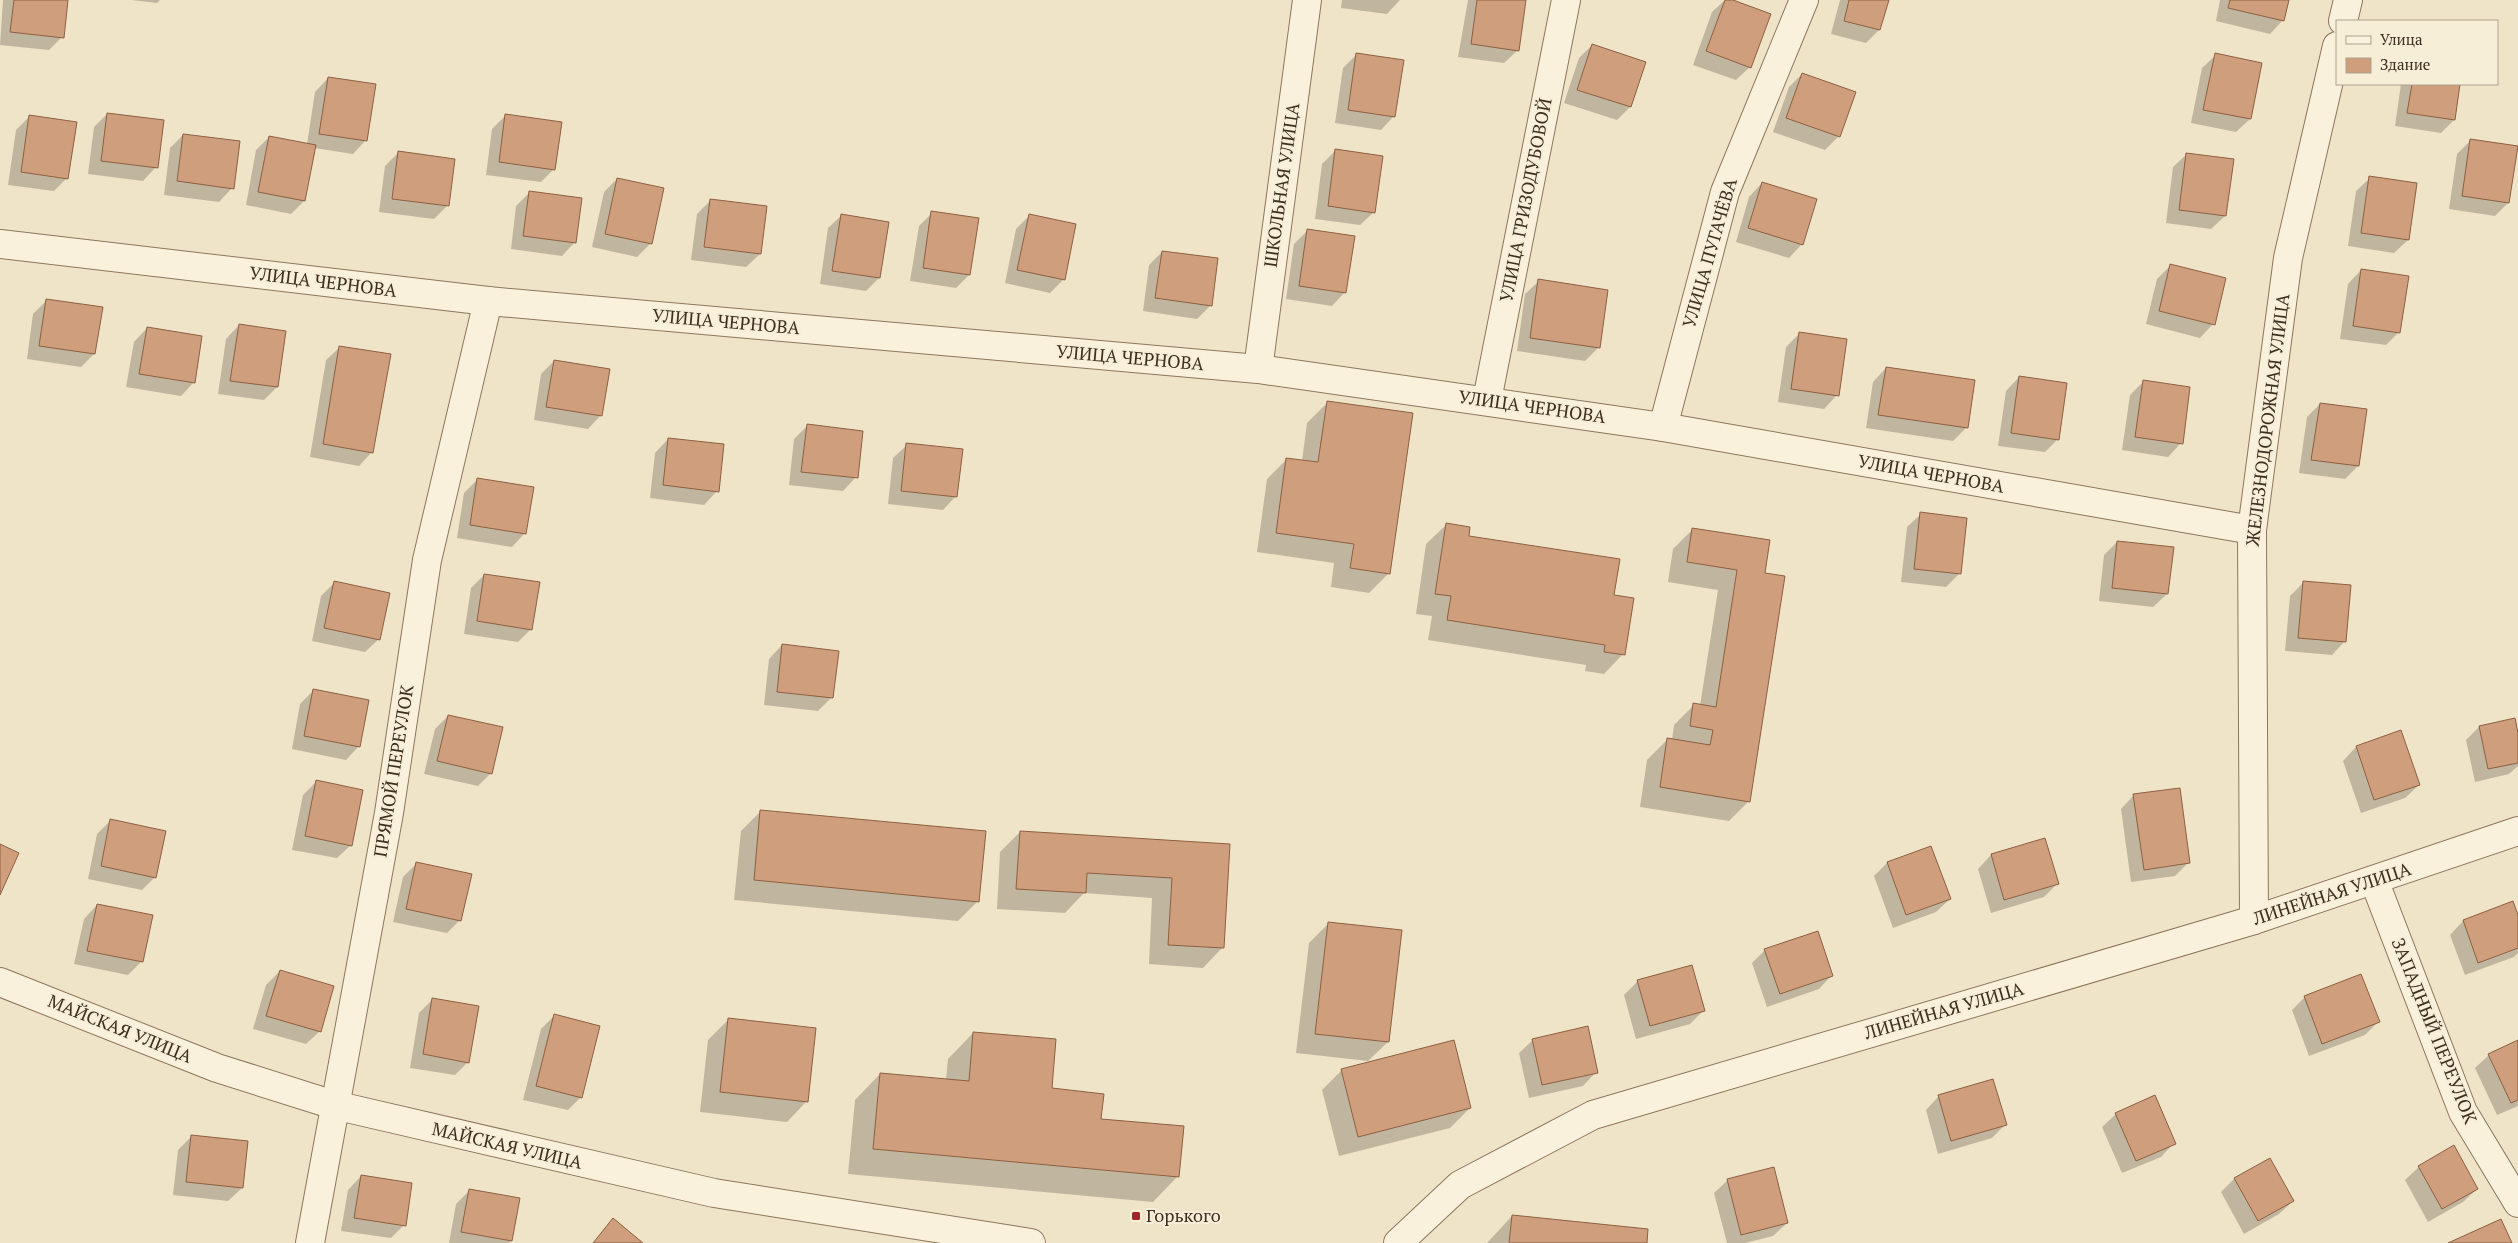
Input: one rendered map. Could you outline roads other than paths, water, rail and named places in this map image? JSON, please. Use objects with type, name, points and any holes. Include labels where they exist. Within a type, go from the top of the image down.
[{"type":"street","name":"ШКОЛЬНАЯ УЛИЦА","points":[[1258,369],[1307,0]]},
{"type":"street","name":"УЛИЦА ГРИЗОДУБОВОЙ","points":[[1486,400],[1566,0]]},
{"type":"street","name":"УЛИЦА ПУГАЧЁВА","points":[[1663,427],[1725,192],[1804,0]]},
{"type":"street","points":[[2343,20],[2348,0]]},
{"type":"street","name":"ЖЕЛЕЗНОДОРОЖНАЯ УЛИЦА","points":[[2254,920],[2252,530],[2288,258],[2336,50]]},
{"type":"street","name":"УЛИЦА ЧЕРНОВА","points":[[0,244],[488,301],[1258,369],[1486,400],[1663,427],[2252,530]]},
{"type":"street","name":"ПРЯМОЙ ПЕРЕУЛОК","points":[[310,1243],[389,813],[427,560],[488,301]]},
{"type":"street","name":"ЛИНЕЙНАЯ УЛИЦА","points":[[1398,1243],[1460,1186],[1593,1115],[2254,920],[2518,831]]},
{"type":"street","name":"ЗАПАДНЫЙ ПЕРЕУЛОК","points":[[2374,880],[2463,1112],[2518,1203]]},
{"type":"street","name":"МАЙСКАЯ УЛИЦА","points":[[0,982],[217,1068],[334,1106],[714,1193],[1031,1243]]},
{"type":"place","name":"Горького","points":[[1136,1216]]}]
